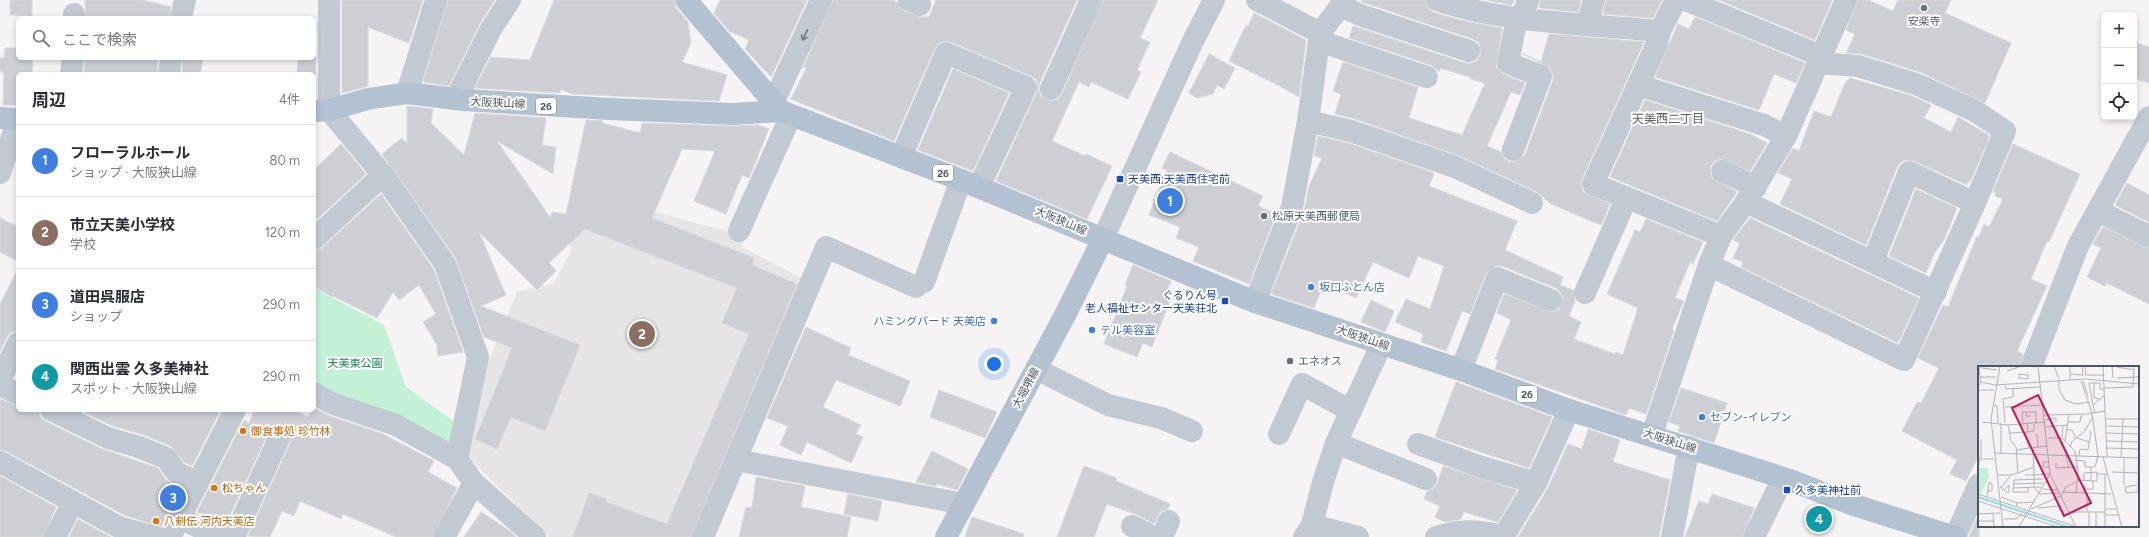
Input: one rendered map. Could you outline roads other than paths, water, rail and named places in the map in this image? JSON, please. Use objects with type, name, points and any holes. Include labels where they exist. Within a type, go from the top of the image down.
[{"type":"main road","name":"大阪狭山線","points":[[686,0],[782,109],[970,184],[1254,302],[1381,345],[1461,370],[1569,410],[1689,447],[1783,478],[1851,504],[1955,537]]},
{"type":"main road","name":"大阪狭山線","points":[[322,110],[368,99],[407,93],[456,99],[618,110],[733,114],[782,109]]},
{"type":"main road","points":[[0,118],[16,119]]},
{"type":"main road","name":"大堀堺線","points":[[946,537],[1036,369],[1103,239]]},
{"type":"street","points":[[329,0],[322,110],[383,175],[445,264],[478,357],[457,459]]},
{"type":"street","points":[[407,93],[436,0]]},
{"type":"street","points":[[456,99],[491,30],[510,0]]},
{"type":"street","points":[[739,231],[821,0]]},
{"type":"street","points":[[1051,89],[1091,0]]},
{"type":"street","points":[[1103,239],[1192,43],[1214,0]]},
{"type":"street","points":[[1257,0],[1320,37],[1427,77]]},
{"type":"street","points":[[1437,0],[1455,6],[1522,12],[1587,24],[1660,31]]},
{"type":"street","points":[[1587,24],[1594,0]]},
{"type":"street","points":[[1676,0],[1660,31],[1657,44],[1593,184],[1626,199],[1721,236]]},
{"type":"street","points":[[1686,0],[1819,60],[1858,66],[1916,84],[1975,111],[2005,130],[1936,292],[1904,360],[1709,265]]},
{"type":"street","points":[[1652,435],[1709,265],[1721,236],[1751,195],[1786,136],[1846,0]]},
{"type":"street","points":[[1254,302],[1292,207],[1308,120],[1320,37],[1343,3],[1360,15],[1469,52]]},
{"type":"street","points":[[1513,150],[1541,76],[1508,64],[1522,12]]},
{"type":"street","points":[[703,537],[826,247],[920,285],[970,184],[1026,87],[946,53],[902,157]]},
{"type":"street","points":[[71,72],[73,60]]},
{"type":"street","points":[[169,72],[171,60]]},
{"type":"street","points":[[1638,84],[1764,125],[1786,136]]},
{"type":"street","points":[[2031,366],[2078,246],[2149,117]]},
{"type":"street","points":[[1308,120],[1351,131],[1455,167],[1532,203]]},
{"type":"street","points":[[0,173],[16,125]]},
{"type":"street","points":[[1722,171],[1751,195],[1872,261],[1936,292]]},
{"type":"street","points":[[1872,261],[1909,172],[1975,203]]},
{"type":"street","points":[[316,238],[383,175]]},
{"type":"street","points":[[1585,292],[1626,199]]},
{"type":"street","points":[[2098,212],[2149,236]]},
{"type":"street","points":[[1461,370],[1497,278],[1552,300]]},
{"type":"street","points":[[1358,537],[1308,531],[1336,443],[1381,345]]},
{"type":"street","points":[[0,380],[16,347]]},
{"type":"street","points":[[1036,369],[1108,405],[1161,418],[1192,431]]},
{"type":"street","points":[[1279,434],[1302,384],[1351,411]]},
{"type":"street","points":[[0,385],[16,393]]},
{"type":"street","points":[[316,394],[331,403],[396,425],[457,459],[474,483],[535,537]]},
{"type":"street","points":[[1436,537],[1454,531],[1478,530],[1503,536],[1536,483],[1569,410]]},
{"type":"street","points":[[55,412],[108,438],[139,447],[166,458],[176,472],[198,483]]},
{"type":"street","points":[[234,412],[175,528],[231,536],[280,436]]},
{"type":"street","points":[[1336,443],[1426,479]]},
{"type":"street","points":[[1418,444],[1482,467],[1536,483]]},
{"type":"street","points":[[1672,537],[1689,447]]},
{"type":"street","points":[[736,460],[964,504]]},
{"type":"street","points":[[0,462],[119,527],[155,537]]},
{"type":"street","points":[[1754,537],[1783,478]]},
{"type":"street","points":[[444,537],[474,483]]},
{"type":"street","points":[[1955,537],[1978,486]]},
{"type":"street","points":[[55,537],[73,502]]},
{"type":"street","points":[[1132,526],[1153,537]]},
{"type":"place","name":"安楽寺","points":[[1924,8]]},
{"type":"place","name":"天美西;天美西住宅前","points":[[1120,179]]},
{"type":"place","name":"フローラルホール","points":[[1170,201]]},
{"type":"place","name":"松原天美西郵便局","points":[[1264,216]]},
{"type":"place","name":"坂口ふとん店","points":[[1311,287]]},
{"type":"place","name":"ぐるりん号 老人福祉センター天美荘北","points":[[1225,301]]},
{"type":"place","name":"ハミングバード 天美店","points":[[994,321]]},
{"type":"place","name":"テル美容室","points":[[1092,330]]},
{"type":"place","name":"市立天美小学校","points":[[642,334]]},
{"type":"place","name":"エネオス","points":[[1290,361]]},
{"type":"place","name":"セブン-イレブン","points":[[1702,417]]},
{"type":"place","name":"御食事処 珍竹林","points":[[243,431]]},
{"type":"place","name":"松ちゃん","points":[[214,488]]},
{"type":"place","name":"久多美神社前","points":[[1787,490]]},
{"type":"place","name":"道田呉服店","points":[[173,498]]},
{"type":"place","name":"関西出雲 久多美神社","points":[[1819,519]]},
{"type":"place","name":"八剣伝 河内天美店","points":[[156,521]]},
{"type":"district","name":"天美西二丁目","points":[[1668,119]]},
{"type":"park label","name":"天美東公園","points":[[355,363]]}]
